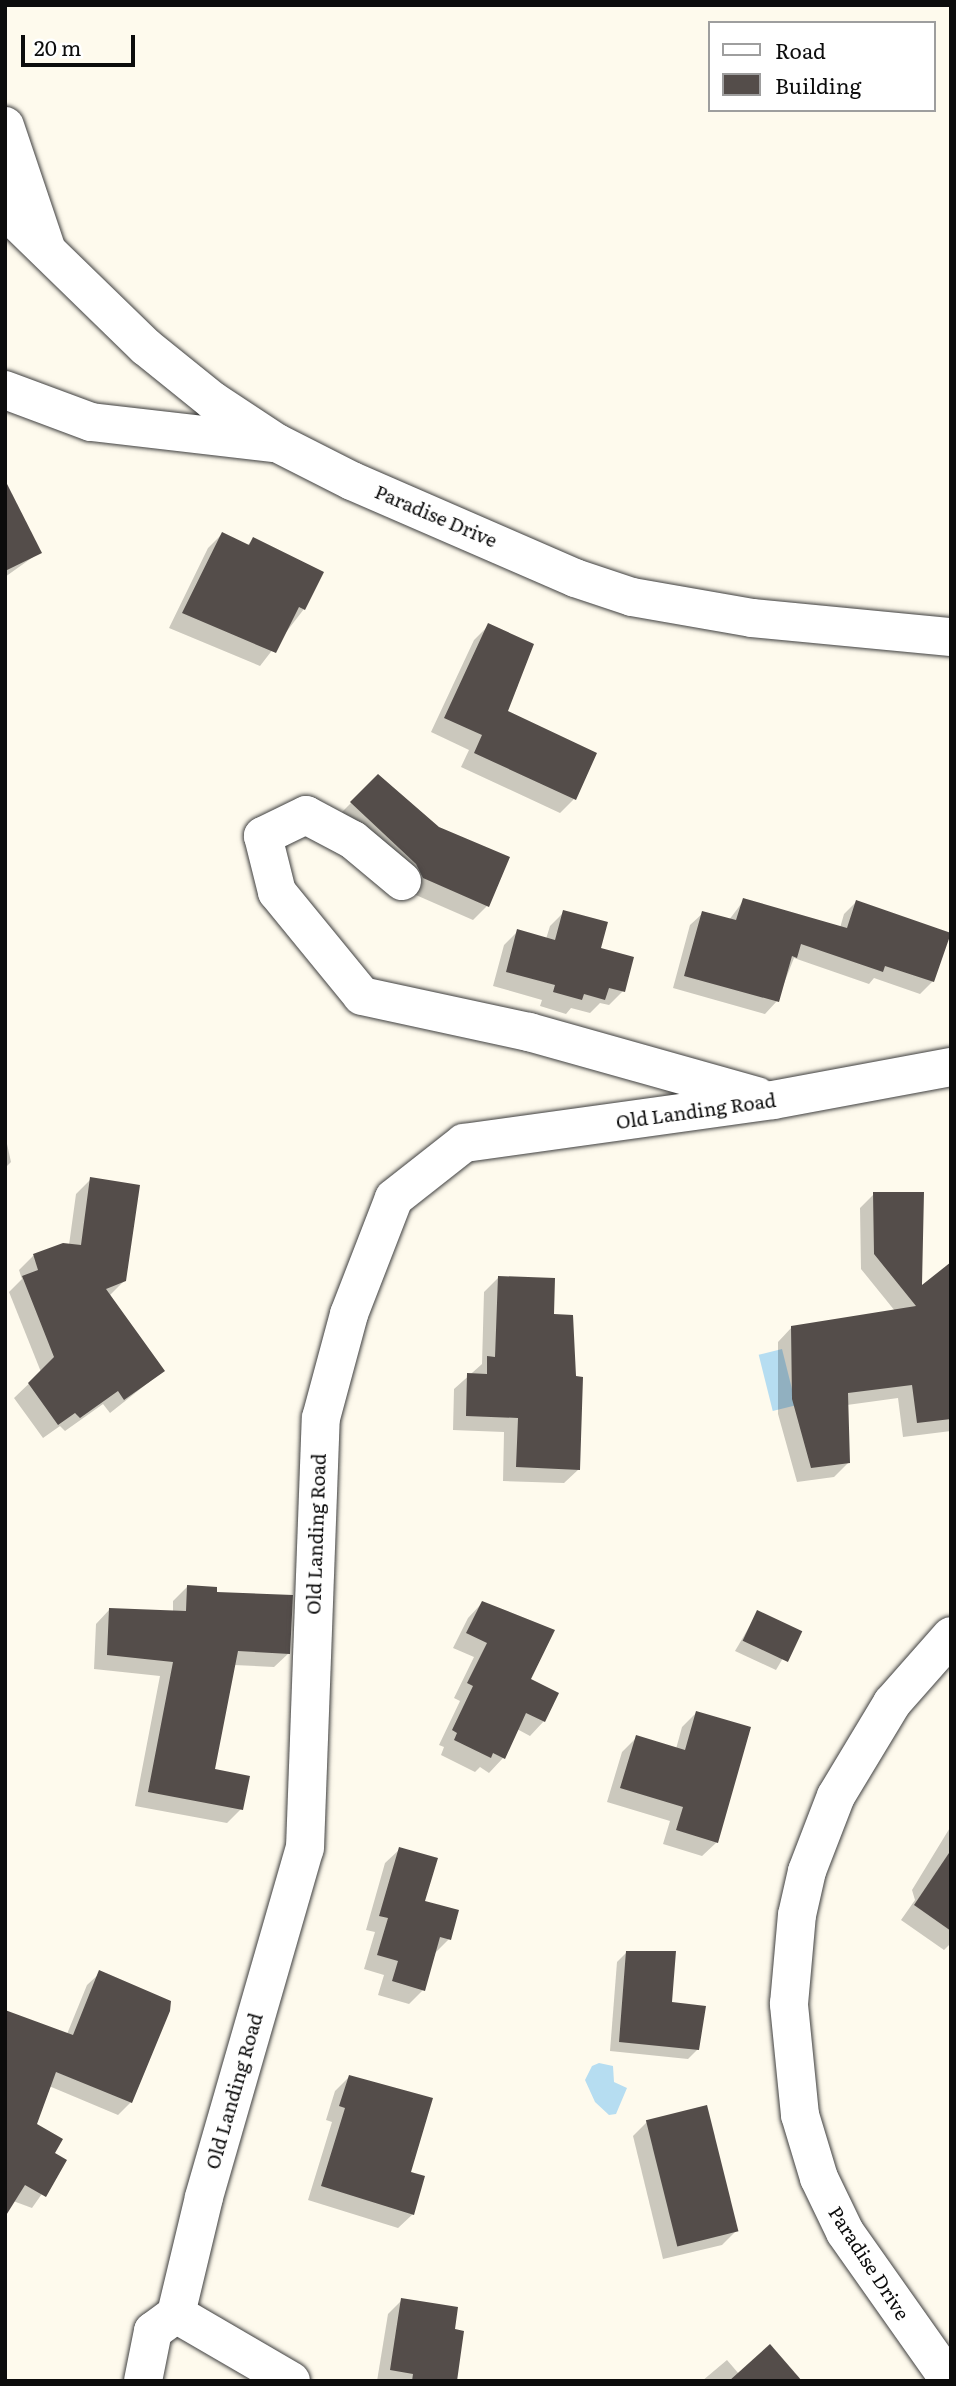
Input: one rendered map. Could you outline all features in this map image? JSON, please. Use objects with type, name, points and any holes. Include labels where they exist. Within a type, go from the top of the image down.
[{"type":"street","points":[[5,126],[48,254]]},
{"type":"street","name":"Paradise Drive","points":[[5,210],[146,347],[214,401],[277,443],[352,481],[575,578],[632,597],[752,618],[951,637]]},
{"type":"street","points":[[5,390],[91,422],[277,443]]},
{"type":"street","points":[[402,881],[354,840],[306,815],[263,836],[277,892],[362,996],[529,1032],[773,1100]]},
{"type":"street","name":"Old Landing Road","points":[[176,2314],[204,2197],[304,1848],[321,1418],[349,1314],[394,1198],[464,1143],[773,1100],[951,1067]]},
{"type":"street","name":"Paradise Drive","points":[[950,2381],[845,2232],[818,2178],[796,2092],[789,2004],[799,1903],[807,1871],[836,1796],[892,1703],[951,1636]]},
{"type":"street","points":[[143,2381],[153,2331],[176,2314],[291,2381]]},
{"type":"water","points":[[782,1349],[796,1405],[773,1411],[759,1355]]},
{"type":"water","points":[[599,2063],[613,2066],[614,2082],[627,2088],[616,2114],[609,2115],[595,2102],[585,2080],[592,2066]]},
{"type":"building","points":[[5,480],[42,553],[5,571]]},
{"type":"building","points":[[222,532],[249,545],[253,537],[324,572],[305,610],[299,607],[276,653],[182,613]]},
{"type":"building","points":[[488,623],[534,644],[508,711],[597,753],[576,800],[474,753],[482,735],[444,718]]},
{"type":"building","points":[[378,774],[439,827],[510,857],[489,907],[423,878],[416,864],[350,802]]},
{"type":"building","points":[[743,898],[847,928],[856,900],[951,933],[934,982],[885,966],[883,972],[801,944],[797,958],[792,956],[779,1002],[684,976],[702,911],[736,920]]},
{"type":"building","points":[[563,910],[608,922],[601,948],[634,957],[625,992],[609,988],[605,1000],[584,994],[582,1000],[553,992],[555,985],[506,972],[517,929],[555,940]]},
{"type":"building","points":[[90,1177],[140,1185],[126,1281],[106,1289],[165,1371],[124,1400],[118,1391],[80,1418],[75,1413],[58,1425],[28,1383],[54,1357],[22,1276],[38,1270],[33,1254],[63,1243],[81,1245]]},
{"type":"building","points":[[873,1192],[924,1192],[922,1285],[951,1262],[951,1419],[917,1423],[912,1385],[848,1393],[850,1463],[811,1468],[792,1399],[791,1326],[916,1306],[874,1254]]},
{"type":"building","points":[[498,1276],[555,1278],[554,1314],[573,1315],[576,1376],[583,1377],[580,1470],[516,1467],[518,1418],[466,1416],[467,1373],[487,1374],[487,1356],[495,1357]]},
{"type":"building","points":[[187,1585],[217,1587],[217,1592],[293,1595],[290,1654],[238,1651],[215,1769],[250,1776],[243,1810],[148,1792],[173,1662],[107,1655],[109,1608],[186,1611]]},
{"type":"building","points":[[482,1601],[555,1630],[531,1679],[559,1693],[545,1722],[526,1713],[505,1759],[493,1753],[491,1758],[454,1740],[457,1733],[452,1730],[473,1686],[467,1683],[487,1643],[466,1633]]},
{"type":"building","points":[[757,1610],[802,1631],[788,1662],[743,1641]]},
{"type":"building","points":[[696,1711],[751,1727],[718,1843],[676,1830],[683,1807],[620,1788],[636,1735],[685,1750]]},
{"type":"building","points":[[399,1847],[438,1858],[425,1901],[459,1910],[451,1940],[440,1937],[425,1991],[392,1981],[398,1961],[377,1955],[388,1918],[379,1916]]},
{"type":"building","points":[[951,1850],[951,1931],[914,1905]]},
{"type":"building","points":[[626,1951],[676,1951],[672,2002],[706,2006],[699,2050],[619,2042]]},
{"type":"building","points":[[99,1970],[171,2001],[170,2011],[132,2103],[56,2072],[37,2124],[63,2139],[55,2153],[67,2160],[46,2197],[25,2185],[5,2217],[5,2010],[73,2035]]},
{"type":"building","points":[[349,2075],[433,2098],[411,2172],[425,2176],[414,2215],[321,2186],[345,2108],[339,2106]]},
{"type":"building","points":[[707,2105],[738,2231],[677,2246],[646,2120]]},
{"type":"building","points":[[401,2298],[458,2307],[455,2329],[464,2331],[457,2381],[412,2381],[413,2374],[390,2370]]},
{"type":"building","points":[[770,2344],[802,2381],[729,2381]]}]
